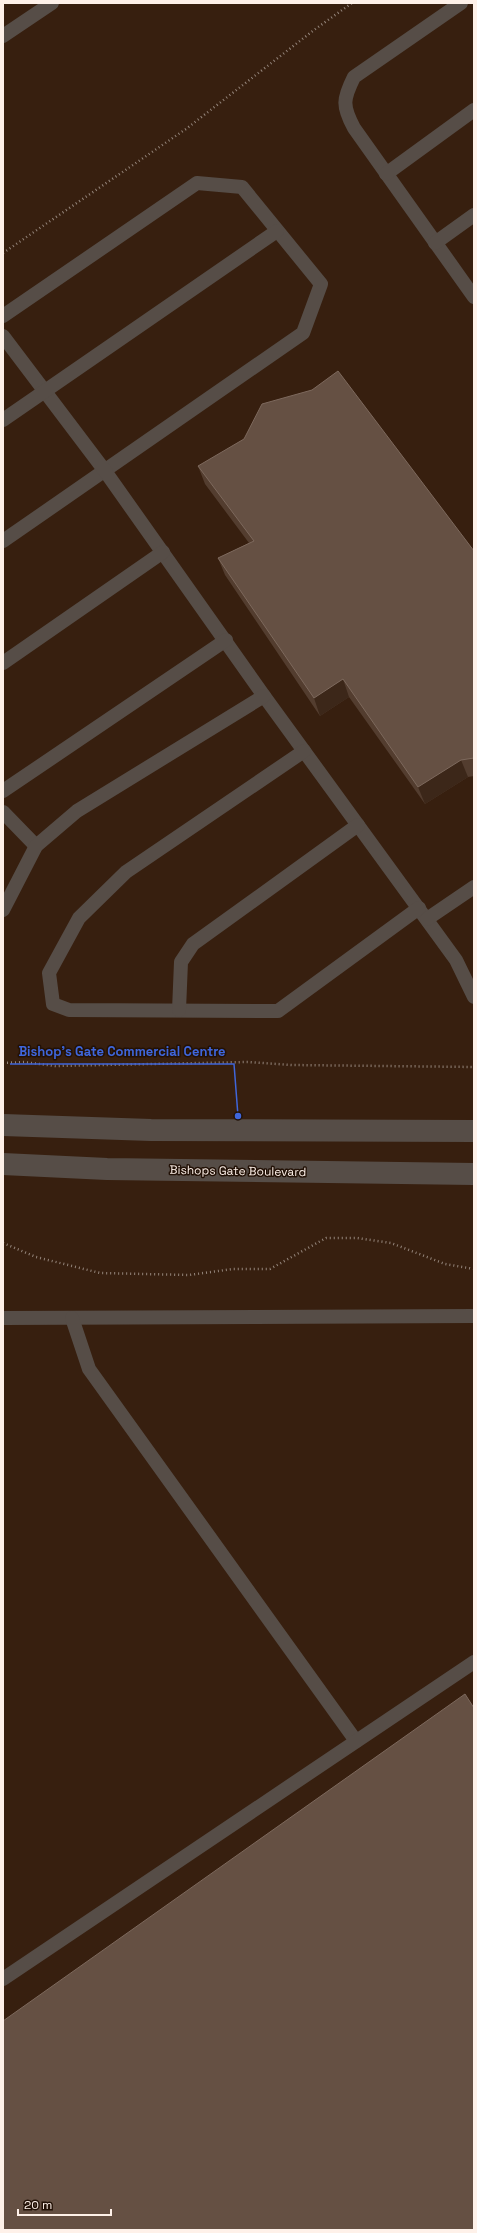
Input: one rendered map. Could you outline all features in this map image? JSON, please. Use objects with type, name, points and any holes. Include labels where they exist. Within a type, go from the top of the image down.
[{"type":"street","points":[[3,1125],[152,1130],[474,1131]]},
{"type":"street","name":"Bishops Gate Boulevard","points":[[3,1164],[107,1169],[474,1174]]},
{"type":"lane","points":[[3,36],[52,3]]},
{"type":"lane","points":[[461,3],[354,76],[345,96],[346,112],[354,128],[474,297]]},
{"type":"lane","points":[[386,174],[474,110]]},
{"type":"lane","points":[[3,316],[197,183],[242,187],[320,284],[303,334],[3,541]]},
{"type":"lane","points":[[435,243],[474,215]]},
{"type":"lane","points":[[3,420],[277,231]]},
{"type":"lane","points":[[3,336],[164,552],[264,696],[456,960],[474,997]]},
{"type":"lane","points":[[3,663],[164,552]]},
{"type":"lane","points":[[3,791],[226,640]]},
{"type":"lane","points":[[3,910],[36,846],[77,812],[264,696]]},
{"type":"lane","points":[[304,751],[126,872],[79,918],[49,973],[53,1004],[69,1010],[278,1011],[423,914],[474,887]]},
{"type":"lane","points":[[3,812],[36,846]]},
{"type":"lane","points":[[179,1010],[181,962],[193,944],[358,825]]},
{"type":"lane","points":[[3,1318],[474,1316]]},
{"type":"lane","points":[[72,1318],[89,1369],[356,1741]]},
{"type":"lane","points":[[3,1979],[474,1662]]},
{"type":"path","points":[[3,253],[186,128],[314,30],[352,3]]},
{"type":"path","points":[[3,1064],[24,1062],[55,1066],[247,1062],[292,1065],[474,1067]]},
{"type":"path","points":[[3,1243],[36,1256],[100,1273],[189,1275],[233,1269],[270,1269],[326,1238],[357,1238],[391,1243],[445,1264],[474,1270]]},
{"type":"shaded area","points":[[3,3],[474,3],[474,2230],[3,2230]]},
{"type":"building","points":[[338,371],[474,551],[474,758],[461,760],[418,787],[343,679],[314,698],[218,558],[254,541],[198,466],[244,439],[262,404],[312,390]]},
{"type":"building","points":[[465,1694],[474,1708],[474,2230],[3,2230],[3,2021]]},
{"type":"place","name":"Bishop's Gate Commercial Centre","points":[[238,1116]]}]
